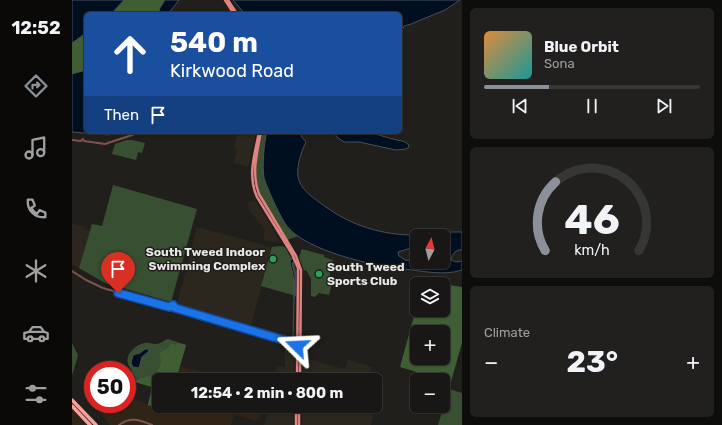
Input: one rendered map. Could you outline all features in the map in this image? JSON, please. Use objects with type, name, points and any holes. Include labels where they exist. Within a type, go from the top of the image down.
[{"type":"highway","points":[[72,400],[96,425]]},
{"type":"highway","points":[[72,406],[90,425]]},
{"type":"main road","points":[[227,0],[234,12]]},
{"type":"main road","points":[[260,134],[254,168],[256,185],[259,194],[296,256],[300,267],[300,373]]},
{"type":"main road","points":[[297,373],[299,343]]},
{"type":"main road","points":[[296,425],[297,413]]},
{"type":"main road","points":[[298,413],[299,425]]},
{"type":"street","points":[[72,140],[105,144],[135,134]]},
{"type":"street","points":[[72,271],[103,288],[169,307],[173,305],[175,308],[244,329],[299,343]]},
{"type":"street","points":[[119,425],[126,420],[132,419],[152,425]]},
{"type":"shaded area","points":[[238,134],[256,134],[248,167],[234,163],[237,149],[234,148]]},
{"type":"shaded area","points":[[255,201],[280,241],[273,242],[263,240],[265,230],[249,210],[247,203]]},
{"type":"shaded area","points":[[72,223],[84,227],[83,229],[90,231],[79,268],[72,264]]},
{"type":"shaded area","points":[[197,227],[272,247],[251,325],[177,304]]},
{"type":"shaded area","points":[[285,342],[295,345],[294,373],[276,373],[277,366],[285,367]]},
{"type":"shaded area","points":[[310,360],[345,369],[348,360],[372,367],[370,373],[303,373],[303,368],[310,369]]},
{"type":"shaded area","points":[[181,366],[205,373],[179,373]]},
{"type":"shaded area","points":[[136,400],[152,406],[152,413],[262,413],[259,421],[234,415],[231,425],[110,425],[100,413],[136,413]]},
{"type":"shaded area","points":[[72,409],[88,425],[72,425]]},
{"type":"shaded area","points":[[268,413],[293,413],[293,425],[264,425]]},
{"type":"shaded area","points":[[302,413],[374,413],[371,425],[302,425]]},
{"type":"green space","points":[[124,0],[165,0],[159,12],[113,12]]},
{"type":"green space","points":[[84,34],[84,71],[72,74],[72,43]]},
{"type":"green space","points":[[263,134],[267,134],[265,145],[293,232],[299,236],[287,240],[272,216],[258,188],[255,171]]},
{"type":"green space","points":[[127,140],[145,143],[142,153],[138,152],[136,160],[112,154],[115,144]]},
{"type":"green space","points":[[113,185],[197,209],[171,302],[105,283],[79,268],[92,224],[102,226]]},
{"type":"green space","points":[[272,247],[285,247],[294,263],[296,272],[296,296],[261,286]]},
{"type":"green space","name":"South Tweed Sports Club","points":[[302,249],[324,255],[324,257],[333,260],[330,276],[333,279],[329,295],[319,293],[315,297],[311,296],[311,279],[306,270],[304,271],[299,257]]},
{"type":"green space","points":[[450,285],[462,287],[462,343],[451,382],[450,373],[420,373],[400,367],[410,331],[410,365],[450,365],[450,325],[412,325],[414,317],[450,317]]},
{"type":"green space","points":[[168,339],[186,345],[178,373],[152,373],[152,387],[136,382],[136,361],[128,361],[129,355],[137,346],[141,344],[158,344]]},
{"type":"green space","points":[[72,343],[78,355],[72,376]]},
{"type":"green space","points":[[171,343],[176,345],[177,343],[186,345],[178,373],[156,373],[161,359],[159,353],[168,348]]},
{"type":"green space","points":[[152,376],[152,387],[136,382],[137,380]]},
{"type":"green space","points":[[152,387],[152,406],[148,405]]},
{"type":"green space","points":[[152,387],[152,406],[148,405]]},
{"type":"green space","points":[[450,389],[462,393],[462,425],[438,425],[442,413],[450,413]]},
{"type":"water","points":[[72,0],[124,0],[113,12],[84,12],[84,34],[72,43]]},
{"type":"water","points":[[165,0],[179,0],[170,12],[159,12]]},
{"type":"water","points":[[233,0],[460,0],[445,10],[404,26],[402,30],[402,12],[243,12]]},
{"type":"water","points":[[84,71],[84,133],[72,132],[72,74]]},
{"type":"water","points":[[267,134],[302,134],[301,136],[306,142],[300,156],[298,178],[306,191],[314,198],[340,216],[362,226],[373,230],[410,235],[410,248],[398,252],[399,256],[405,260],[410,260],[410,269],[450,269],[450,232],[462,232],[462,250],[455,252],[451,260],[456,262],[462,261],[462,270],[448,273],[433,272],[376,265],[341,256],[308,242],[295,234],[282,219],[264,178],[263,161]]},
{"type":"water","points":[[335,134],[373,134],[404,142],[408,144],[409,147],[406,149],[396,150],[359,142],[344,142]]},
{"type":"water","points":[[292,258],[294,261],[292,263],[295,276],[294,298],[294,280],[290,262]]},
{"type":"water","points":[[145,349],[148,349],[149,351],[142,357],[139,368],[136,368],[136,361],[132,361],[133,355],[140,353]]},
{"type":"waterway","points":[[180,307],[251,328],[293,338],[294,298]]},
{"type":"place","name":"South Tweed Indoor Swimming Complex","points":[[273,259]]},
{"type":"place","name":"South Tweed Sports Club","points":[[319,274]]},
{"type":"route","points":[[118,293],[169,307],[173,305],[175,308],[297,344],[297,346]]}]
